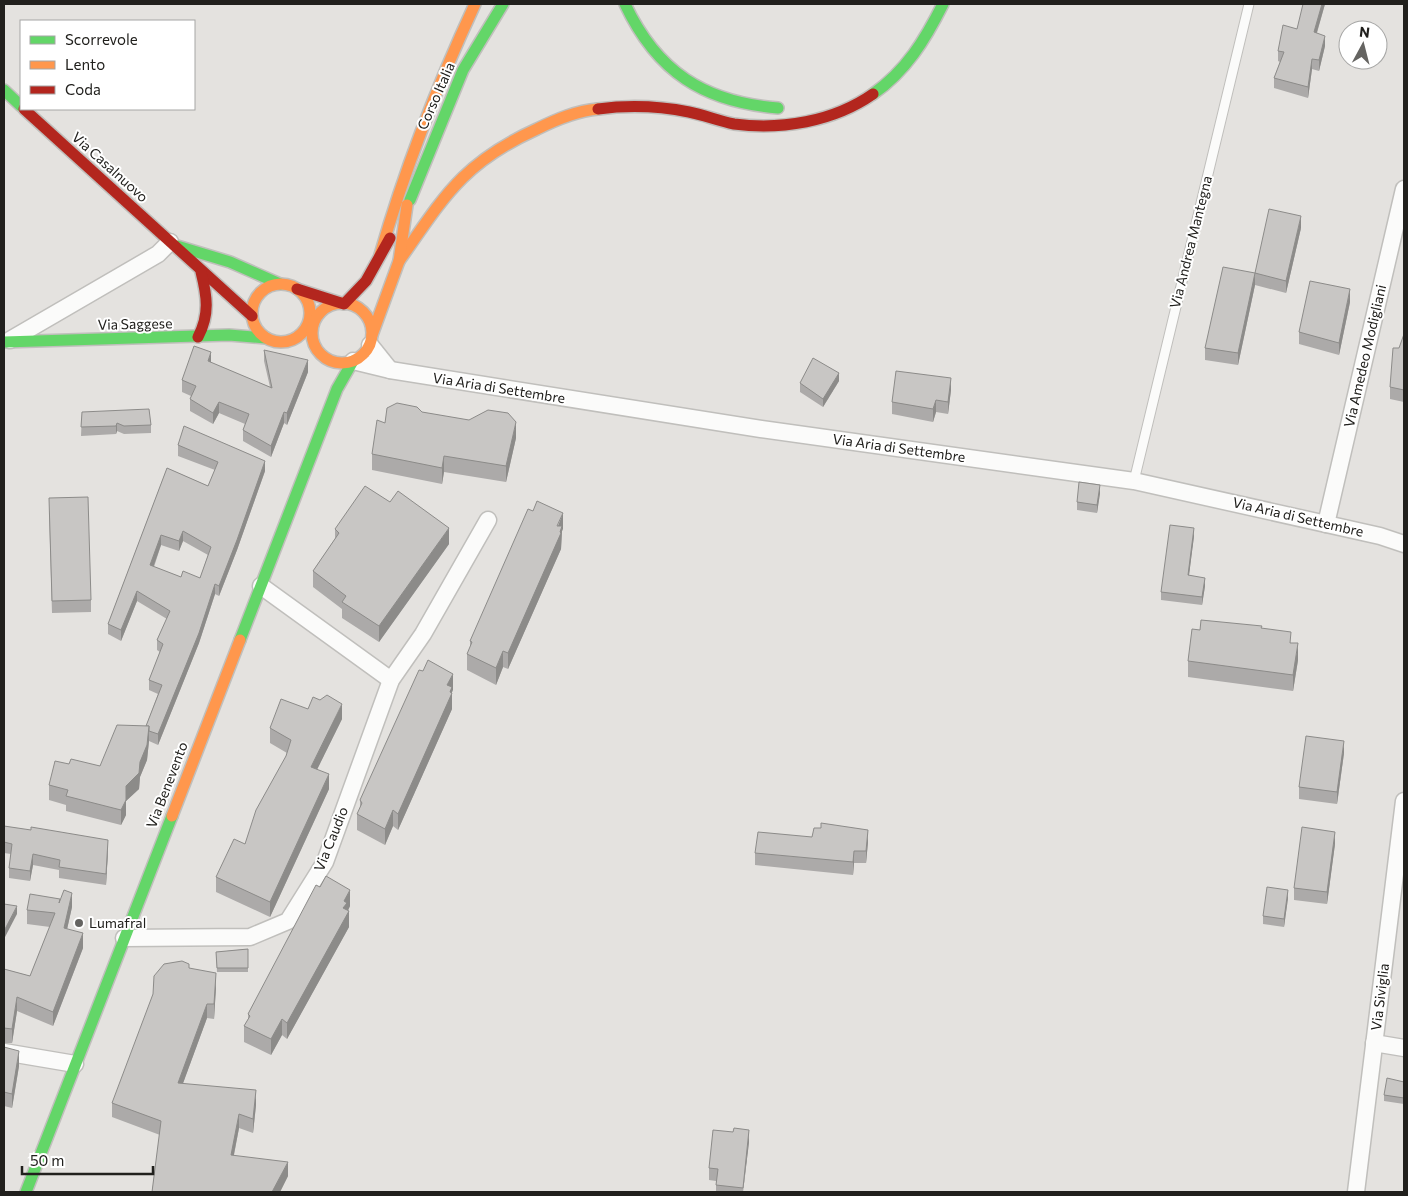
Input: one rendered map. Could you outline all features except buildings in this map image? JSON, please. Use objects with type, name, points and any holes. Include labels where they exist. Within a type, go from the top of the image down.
[{"type":"main road","points":[[380,256],[405,174],[450,57],[475,4]]},
{"type":"main road","name":"Corso Italia","points":[[407,205],[463,70],[503,4]]},
{"type":"main road","points":[[625,4],[640,36],[659,58],[688,83],[722,100],[752,108],[786,108]]},
{"type":"main road","points":[[399,261],[454,184],[495,149],[528,132],[576,112],[641,107],[688,112],[736,124],[791,127],[832,116],[878,93],[914,58],[943,4]]},
{"type":"main road","name":"Via Casalnuovo","points":[[4,90],[20,105]]},
{"type":"main road","name":"Via Casalnuovo","points":[[25,110],[174,244],[243,320]]},
{"type":"main road","points":[[337,389],[329,360],[316,348],[313,330],[320,314],[335,304],[344,304],[363,286],[372,274],[407,205]]},
{"type":"main road","points":[[243,320],[254,325],[266,338],[329,360],[337,362],[352,361],[360,357],[371,340],[399,261],[407,205]]},
{"type":"main road","points":[[174,244],[212,255],[258,272],[280,284],[360,309],[366,316],[371,340]]},
{"type":"main road","points":[[198,338],[207,321],[208,308],[207,294],[201,272]]},
{"type":"main road","points":[[198,338],[243,320],[262,291],[280,284]]},
{"type":"main road","points":[[278,341],[287,341],[301,333],[309,318],[307,302],[297,289]]},
{"type":"main road","name":"Via Saggese","points":[[5,342],[198,338],[229,335],[266,338]]},
{"type":"main road","name":"Via Benevento","points":[[26,1192],[337,389],[352,361]]},
{"type":"street","name":"Via Amedeo Modigliani","points":[[1326,524],[1404,189]]},
{"type":"street","points":[[5,342],[174,244]]},
{"type":"street","points":[[371,340],[390,370]]},
{"type":"street","name":"Via Aria di Settembre","points":[[352,361],[390,370],[761,429],[1134,481],[1380,536],[1404,544]]},
{"type":"street","name":"Via Caudio","points":[[124,938],[250,937],[288,921],[324,862],[391,680],[423,634],[488,520]]},
{"type":"street","points":[[261,586],[391,680]]},
{"type":"street","name":"Via Siviglia","points":[[1356,1192],[1374,1043],[1398,904],[1404,801]]},
{"type":"street","points":[[1374,1043],[1404,1048]]},
{"type":"street","points":[[4,1052],[75,1064]]},
{"type":"lane","name":"Via Andrea Mantegna","points":[[1134,481],[1249,4]]},
{"type":"traffic: fast","points":[[410,200],[463,70],[503,4]]},
{"type":"traffic: fast","points":[[625,4],[652,48],[668,65],[686,79],[727,99],[751,105],[778,108]]},
{"type":"traffic: fast","points":[[873,94],[885,85],[914,54],[943,4]]},
{"type":"traffic: fast","points":[[4,90],[20,105]]},
{"type":"traffic: fast","points":[[177,246],[230,262],[280,284]]},
{"type":"traffic: fast","points":[[4,342],[229,335],[266,338]]},
{"type":"traffic: fast","points":[[240,640],[337,389],[353,361]]},
{"type":"traffic: fast","points":[[26,1192],[172,816]]},
{"type":"traffic: slow","points":[[380,255],[400,191],[423,128],[475,4]]},
{"type":"traffic: slow","points":[[399,261],[443,200],[472,169],[490,155],[511,142],[552,122],[574,114],[598,109]]},
{"type":"traffic: slow","points":[[372,335],[399,261],[407,205]]},
{"type":"traffic: slow","points":[[281,284],[297,289],[305,297],[310,313],[305,329],[297,337],[281,342],[265,337],[257,329],[252,313],[257,297],[265,289],[281,284]]},
{"type":"traffic: slow","points":[[342,303],[358,308],[363,312],[367,317],[372,333],[367,349],[363,354],[358,358],[342,363],[326,358],[321,354],[317,349],[312,333],[317,317],[321,312],[326,308],[342,303]]},
{"type":"traffic: slow","points":[[172,816],[240,640]]},
{"type":"traffic: jam","points":[[598,109],[666,108],[695,113],[734,124],[770,126],[788,125],[824,117],[857,104],[873,94]]},
{"type":"traffic: jam","points":[[25,110],[252,316]]},
{"type":"traffic: jam","points":[[297,289],[344,304],[366,281],[390,238]]},
{"type":"traffic: jam","points":[[198,337],[206,313],[205,289],[201,272]]},
{"type":"place","name":"Lumafral","points":[[79,923]]}]
